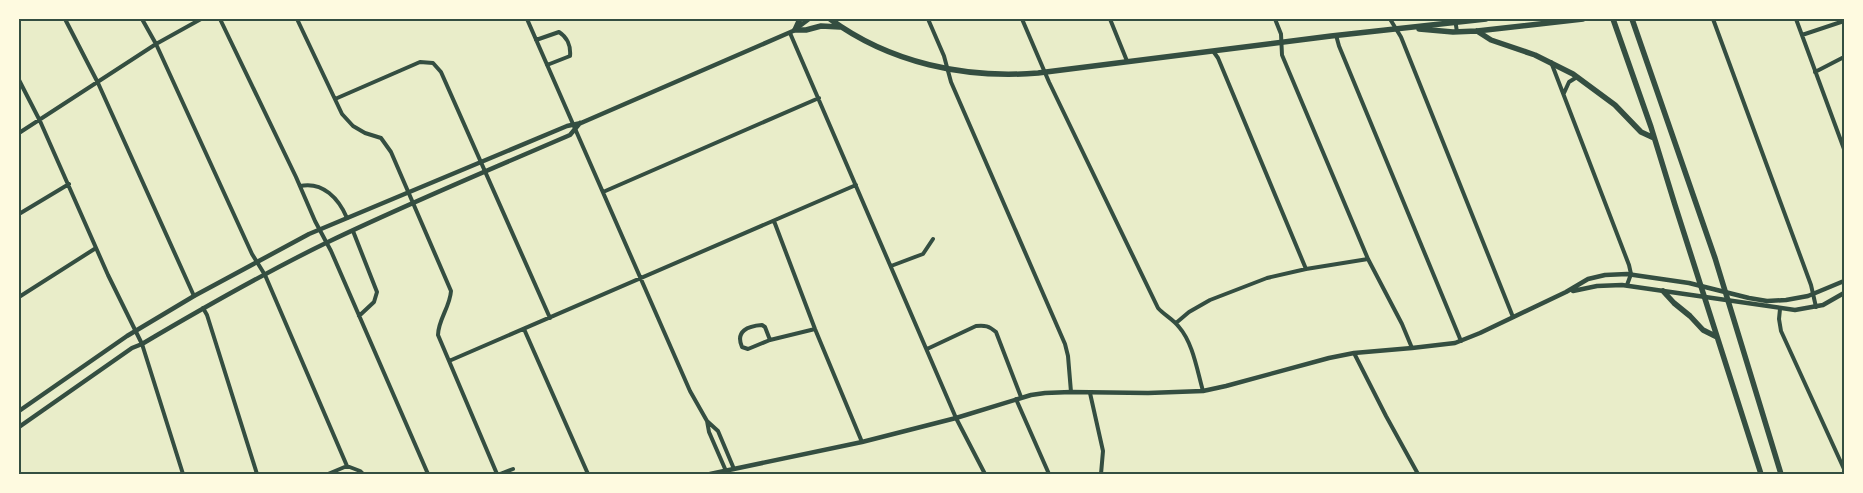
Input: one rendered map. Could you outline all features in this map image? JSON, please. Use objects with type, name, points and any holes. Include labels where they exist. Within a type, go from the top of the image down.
[{"type":"main road","points":[[793,31],[800,19]]},
{"type":"main road","points":[[830,19],[869,43],[889,52],[947,69],[993,74],[1044,72],[1336,35],[1407,28],[1456,20],[1486,19]]},
{"type":"main road","points":[[1407,28],[1457,32],[1477,31],[1533,22],[1583,19]]},
{"type":"main road","points":[[1613,19],[1651,126],[1700,286],[1761,474]]},
{"type":"main road","points":[[1632,19],[1726,292],[1781,474]]},
{"type":"main road","points":[[793,31],[821,26],[842,27]]},
{"type":"main road","points":[[1477,31],[1491,40],[1551,62],[1577,77],[1611,101],[1641,132],[1654,138]]},
{"type":"main road","points":[[1663,291],[1703,330],[1717,337]]},
{"type":"street","points":[[65,19],[98,83],[194,296]]},
{"type":"street","points":[[142,19],[156,44],[252,254],[265,275],[347,466]]},
{"type":"street","points":[[19,133],[156,44],[201,19]]},
{"type":"street","points":[[220,19],[300,186],[428,474]]},
{"type":"street","points":[[297,19],[342,114],[353,126],[365,133],[382,138],[391,152],[451,291],[450,300],[438,329],[438,335],[499,474],[513,469]]},
{"type":"street","points":[[527,19],[690,391],[708,421],[718,431],[734,469]]},
{"type":"street","points":[[19,427],[132,348],[142,344],[202,307],[326,243],[570,135],[574,127],[581,123],[793,31],[809,19]]},
{"type":"street","points":[[928,19],[964,113],[1065,344],[1071,392]]},
{"type":"street","points":[[1022,19],[1044,72],[1158,308],[1165,316],[1176,323],[1186,337],[1203,391]]},
{"type":"street","points":[[1110,19],[1127,62]]},
{"type":"street","points":[[1275,19],[1280,31],[1282,55],[1368,259],[1402,324],[1412,348]]},
{"type":"street","points":[[1390,19],[1396,29],[1513,317]]},
{"type":"street","points":[[1712,19],[1811,285],[1816,307]]},
{"type":"street","points":[[1796,19],[1844,149]]},
{"type":"street","points":[[1456,20],[1457,32]]},
{"type":"street","points":[[1802,35],[1844,21]]},
{"type":"street","points":[[793,31],[819,98],[956,418],[985,474]]},
{"type":"street","points":[[536,40],[559,32],[565,36],[570,56],[547,65]]},
{"type":"street","points":[[1336,35],[1461,341]]},
{"type":"street","points":[[1213,51],[1306,269]]},
{"type":"street","points":[[1815,72],[1844,57]]},
{"type":"street","points":[[335,99],[420,62],[433,63],[442,72],[550,318]]},
{"type":"street","points":[[1551,62],[1629,265],[1631,274],[1627,285]]},
{"type":"street","points":[[1564,93],[1569,82],[1577,77]]},
{"type":"street","points":[[19,80],[40,121],[96,248],[142,344],[183,474]]},
{"type":"street","points":[[603,192],[819,98]]},
{"type":"street","points":[[19,411],[127,336],[194,296],[319,229],[567,126],[574,127]]},
{"type":"street","points":[[19,214],[68,184]]},
{"type":"street","points":[[449,361],[856,185]]},
{"type":"street","points":[[300,186],[311,186],[326,191],[339,202],[347,218]]},
{"type":"street","points":[[774,221],[815,329],[862,442]]},
{"type":"street","points":[[352,231],[377,292],[374,302],[359,316]]},
{"type":"street","points":[[891,266],[923,254],[932,239]]},
{"type":"street","points":[[19,297],[96,248]]},
{"type":"street","points":[[1176,323],[1189,312],[1210,300],[1267,278],[1306,269],[1368,259]]},
{"type":"street","points":[[710,474],[862,442],[956,418],[1018,398],[1045,393],[1203,391],[1354,353],[1461,341],[1592,278],[1612,274],[1631,274],[1700,286],[1767,301],[1794,299],[1813,294],[1844,281]]},
{"type":"street","points":[[1566,292],[1597,286],[1627,285],[1780,309],[1800,310],[1816,307],[1844,293]]},
{"type":"street","points":[[202,307],[207,316],[257,474]]},
{"type":"street","points":[[1780,309],[1781,331],[1844,469]]},
{"type":"street","points":[[770,340],[765,327],[762,325],[747,329],[742,332],[740,337],[742,347],[748,349],[770,340],[815,329]]},
{"type":"street","points":[[927,349],[976,326],[990,326],[996,332],[1018,398],[1049,474]]},
{"type":"street","points":[[524,330],[588,474]]},
{"type":"street","points":[[1354,353],[1418,474]]},
{"type":"street","points":[[1090,393],[1103,451],[1101,474]]},
{"type":"street","points":[[708,421],[709,432],[726,471]]},
{"type":"street","points":[[328,474],[347,466],[360,470],[364,474]]}]
